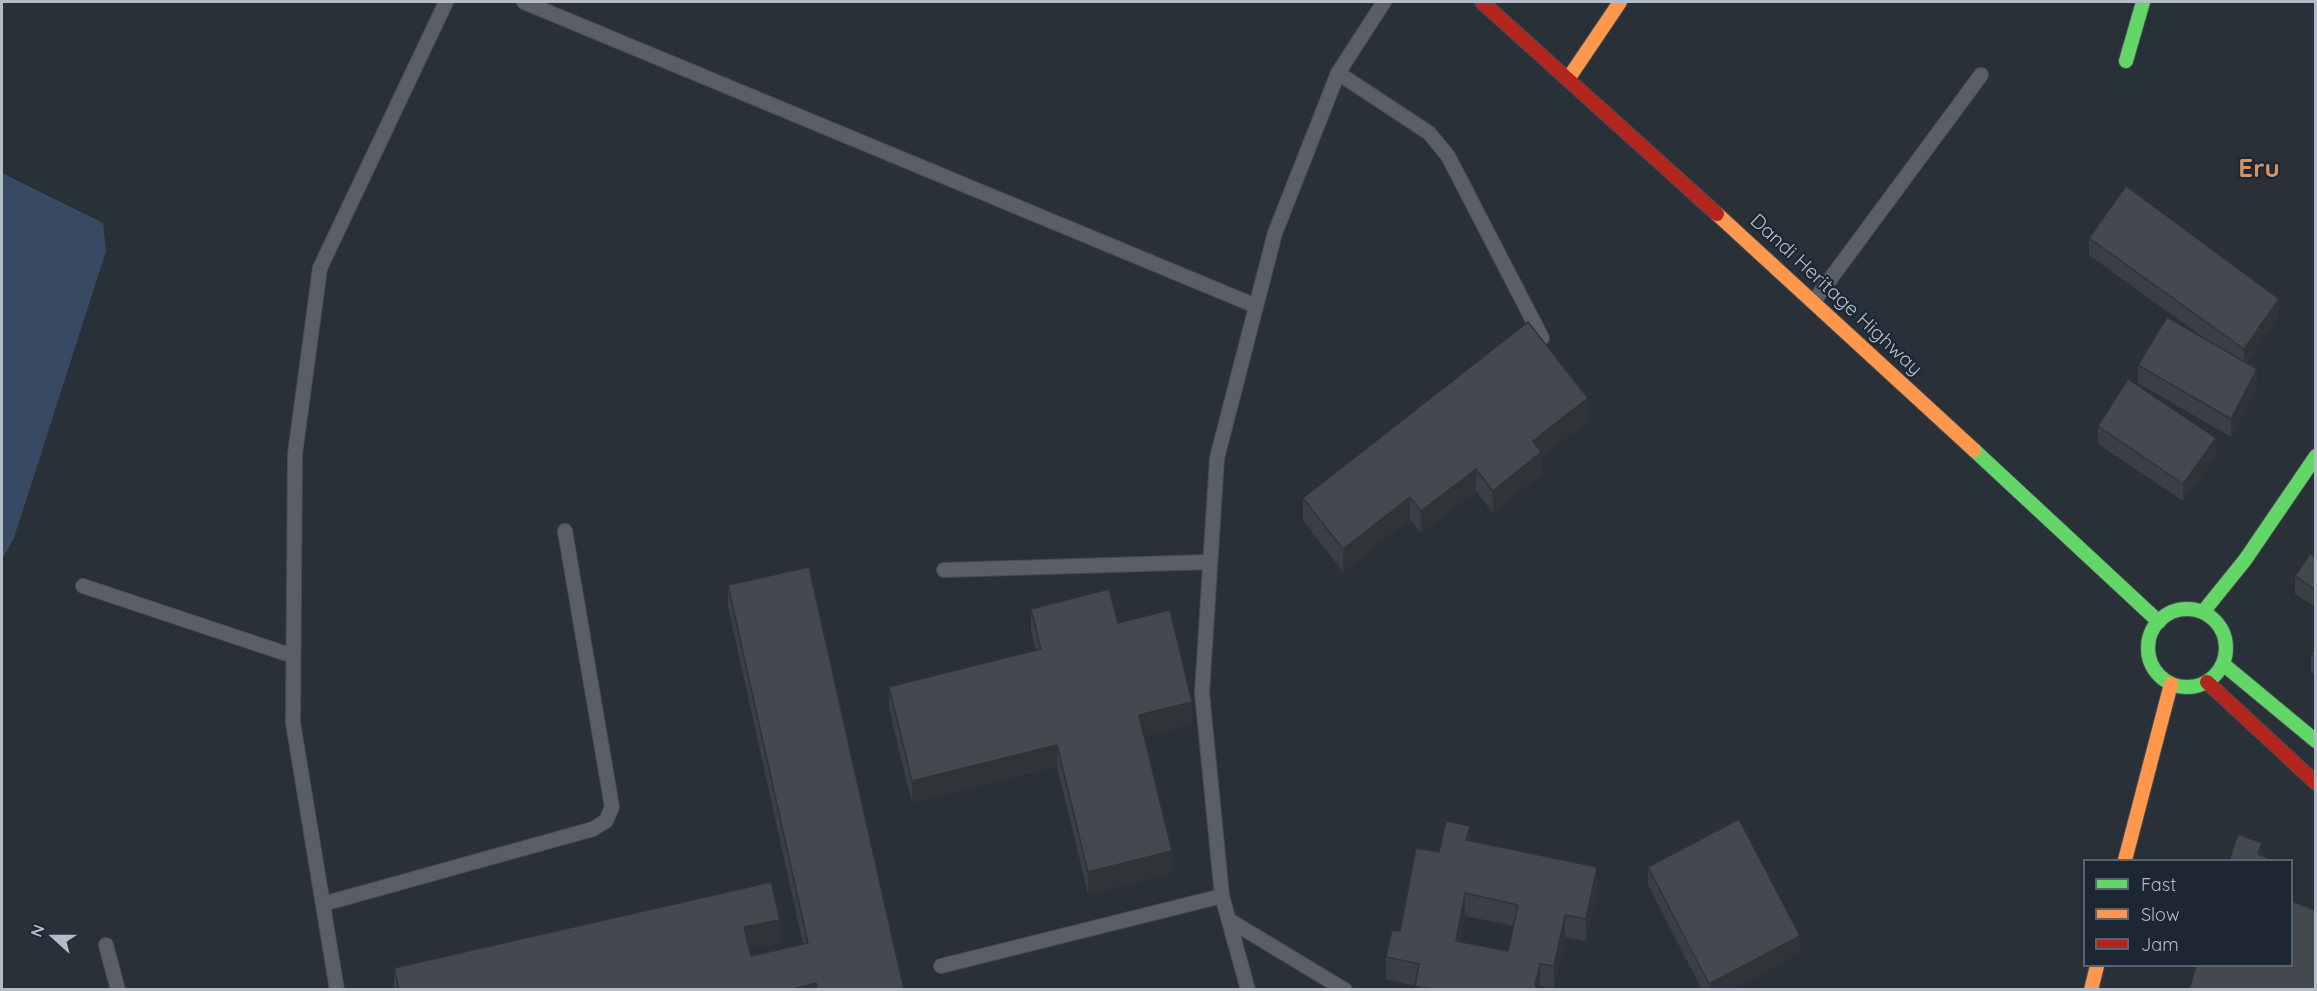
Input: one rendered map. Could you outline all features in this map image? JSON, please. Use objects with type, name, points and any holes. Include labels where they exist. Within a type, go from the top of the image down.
[{"type":"main road","name":"Dandi Heritage Highway","points":[[1482,2],[1814,301],[2159,622]]},
{"type":"main road","points":[[1568,79],[1620,2]]},
{"type":"main road","points":[[2126,61],[2143,2]]},
{"type":"main road","points":[[2203,612],[2245,560],[2316,456]]},
{"type":"main road","points":[[2192,609],[2203,612],[2214,619],[2226,641],[2223,664],[2216,675],[2195,687],[2183,688],[2161,677],[2153,668],[2148,644],[2159,622],[2180,610],[2192,609]]},
{"type":"main road","points":[[2223,664],[2316,741]]},
{"type":"main road","points":[[2207,682],[2316,783]]},
{"type":"main road","points":[[2126,859],[2171,684]]},
{"type":"main road","points":[[2091,990],[2097,967]]},
{"type":"lane","points":[[337,990],[293,723],[295,454],[320,268],[446,2]]},
{"type":"lane","points":[[524,2],[1256,306]]},
{"type":"lane","points":[[1248,990],[1222,896],[1202,693],[1217,458],[1275,233],[1338,73],[1384,2]]},
{"type":"lane","points":[[1338,73],[1429,133],[1448,156],[1542,338]]},
{"type":"lane","points":[[1814,301],[1981,75]]},
{"type":"lane","points":[[323,904],[593,829],[606,821],[612,807],[565,531]]},
{"type":"lane","points":[[944,570],[1210,562]]},
{"type":"lane","points":[[83,586],[293,656]]},
{"type":"lane","points":[[941,966],[1222,896]]},
{"type":"lane","points":[[1229,920],[1345,990]]},
{"type":"lane","points":[[106,945],[118,990]]},
{"type":"water","points":[[2,173],[103,223],[106,251],[14,538],[2,559]]},
{"type":"building","points":[[2126,186],[2279,299],[2244,349],[2089,238]]},
{"type":"building","points":[[2167,317],[2257,369],[2231,419],[2138,365]]},
{"type":"building","points":[[1528,322],[1588,398],[1533,441],[1541,452],[1493,491],[1476,469],[1421,511],[1410,497],[1343,549],[1303,498]]},
{"type":"building","points":[[2128,379],[2216,438],[2183,484],[2098,426]]},
{"type":"building","points":[[2310,554],[2316,558],[2316,590],[2295,576]]},
{"type":"building","points":[[809,567],[904,990],[818,990],[816,983],[789,990],[399,990],[394,968],[771,882],[780,920],[744,927],[751,956],[808,943],[728,585]]},
{"type":"building","points":[[1109,589],[1118,623],[1170,610],[1192,702],[1139,715],[1172,851],[1088,872],[1057,745],[912,781],[889,687],[1041,649],[1031,609]]},
{"type":"building","points":[[1739,819],[1800,936],[1709,984],[1648,867]]},
{"type":"building","points":[[1446,821],[1470,826],[1466,840],[1597,867],[1586,919],[1565,915],[1554,966],[1540,964],[1535,985],[1538,990],[1434,990],[1415,986],[1419,964],[1386,957],[1392,930],[1400,931],[1416,848],[1439,852]],"holes":[[[1465,893],[1518,905],[1508,951],[1456,941]]]},
{"type":"building","points":[[2238,834],[2262,843],[2258,854],[2270,859],[2230,859]]},
{"type":"building","points":[[2293,901],[2316,911],[2316,990],[2189,990],[2196,967],[2293,967]]},
{"type":"traffic: fast","points":[[2126,61],[2143,2]]},
{"type":"traffic: fast","points":[[1974,450],[2159,622]]},
{"type":"traffic: fast","points":[[2203,612],[2245,560],[2316,456]]},
{"type":"traffic: fast","points":[[2187,609],[2202,612],[2219,626],[2226,648],[2223,663],[2209,680],[2187,687],[2172,684],[2155,670],[2148,648],[2151,633],[2165,616],[2187,609]]},
{"type":"traffic: fast","points":[[2223,664],[2316,741]]},
{"type":"traffic: slow","points":[[1568,79],[1620,2]]},
{"type":"traffic: slow","points":[[1717,214],[1974,450]]},
{"type":"traffic: slow","points":[[2125,859],[2171,684]]},
{"type":"traffic: slow","points":[[2091,990],[2097,967]]},
{"type":"traffic: jam","points":[[1482,2],[1717,214]]},
{"type":"traffic: jam","points":[[2207,682],[2316,783]]},
{"type":"district","name":"Eru","points":[[2259,169]]}]
